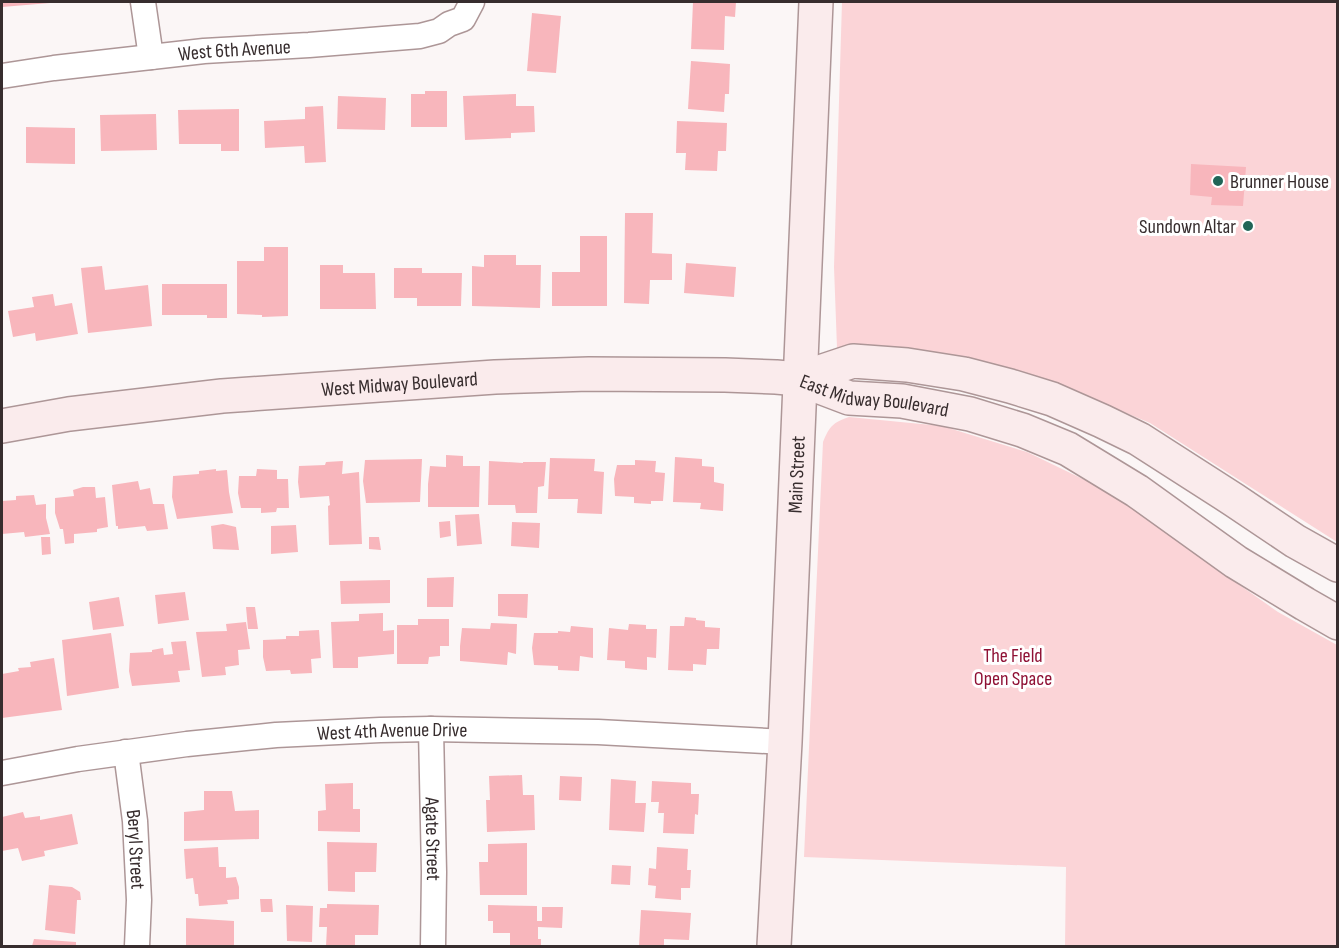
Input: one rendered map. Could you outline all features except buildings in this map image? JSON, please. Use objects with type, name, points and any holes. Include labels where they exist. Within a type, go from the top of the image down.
[{"type":"main road","name":"Main Street","points":[[774,946],[816,2]]},
{"type":"main road","name":"East Midway Boulevard","points":[[799,379],[853,361],[907,365],[964,374],[1052,399],[1139,440],[1217,488],[1295,541],[1338,565]]},
{"type":"main road","name":"West Midway Boulevard","points":[[2,426],[69,414],[222,396],[495,377],[589,374],[777,376],[799,379]]},
{"type":"main road","name":"East Midway Boulevard","points":[[799,379],[849,398],[933,406],[970,414],[1022,430],[1068,449],[1137,490],[1236,562],[1338,622]]},
{"type":"street","points":[[143,2],[151,57]]},
{"type":"street","name":"West 6th Avenue","points":[[2,76],[204,51],[420,36],[440,31],[468,10]]},
{"type":"street","name":"Agate Street","points":[[431,729],[434,872],[432,946]]},
{"type":"street","name":"West 4th Avenue Drive","points":[[2,773],[78,759],[187,744],[276,735],[380,730],[598,732],[784,742]]},
{"type":"street","name":"Beryl Street","points":[[126,752],[135,821],[139,900],[137,946]]},
{"type":"green space","points":[[842,2],[1337,2],[1337,542],[1150,423],[1059,385],[960,360],[837,348],[834,267]]},
{"type":"green space","name":"The Field Open Space","points":[[849,417],[942,426],[1027,452],[1122,498],[1194,553],[1278,612],[1337,645],[1337,946],[1065,946],[1066,867],[804,857],[823,442],[833,425]]},
{"type":"place","name":"Brunner House","points":[[1218,181]]},
{"type":"place","name":"Sundown Altar","points":[[1248,226]]}]
